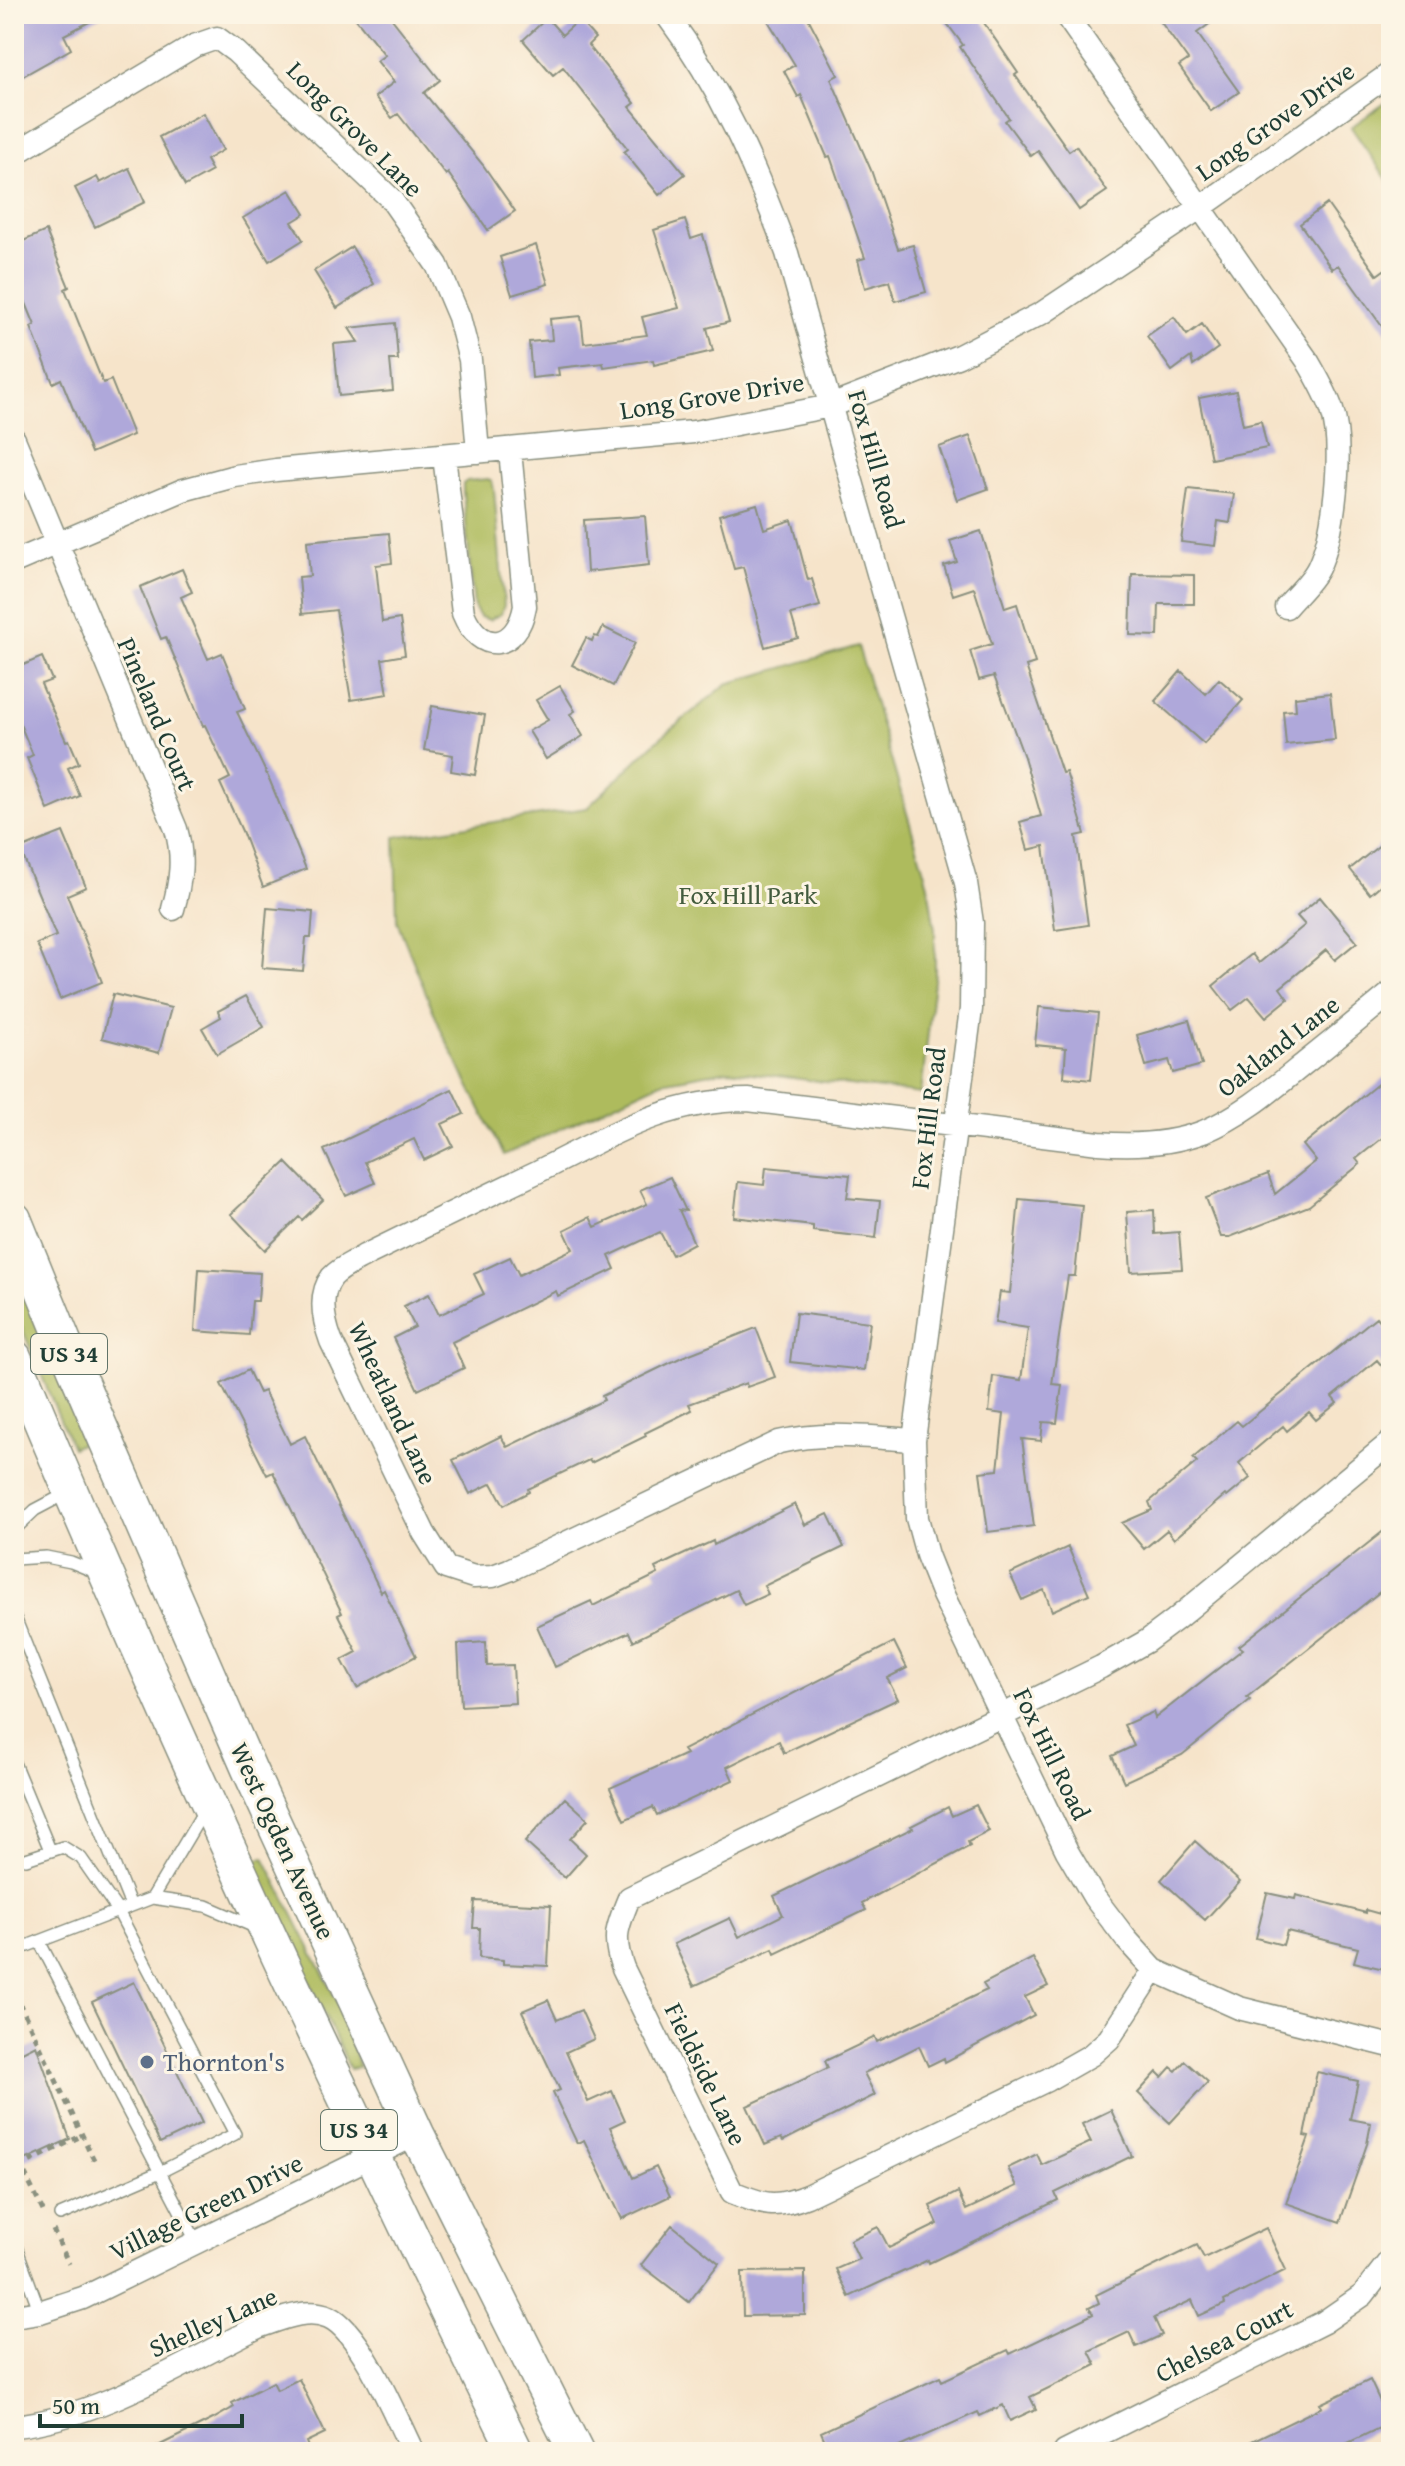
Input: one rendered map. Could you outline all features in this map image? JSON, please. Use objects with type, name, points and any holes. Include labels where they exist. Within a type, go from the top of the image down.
[{"type":"main road","name":"West Ogden Avenue","points":[[14,1219],[249,1769],[417,2134],[576,2452]]},
{"type":"main road","name":"West Ogden Avenue","points":[[14,1357],[265,1931],[516,2452]]},
{"type":"main road","points":[[70,1491],[127,1488]]},
{"type":"street","name":"Fox Hill Road","points":[[666,14],[725,105],[757,170],[787,253],[966,883],[972,923],[973,976],[914,1440],[917,1518],[927,1555],[943,1595],[1067,1851],[1094,1897],[1154,1970],[1239,2008],[1391,2046]]},
{"type":"street","points":[[1065,14],[1307,360],[1333,412],[1338,460],[1331,521],[1317,569],[1286,607]]},
{"type":"street","name":"Long Grove Lane","points":[[14,154],[194,46],[217,38],[236,52],[391,199],[437,265],[459,317],[470,360],[478,452]]},
{"type":"street","name":"Long Grove Drive","points":[[14,562],[183,490],[235,476],[694,432],[831,406],[914,375],[1011,330],[1089,284],[1391,73]]},
{"type":"street","points":[[14,439],[56,545]]},
{"type":"street","points":[[444,456],[463,613],[469,628],[481,639],[497,642],[512,636],[522,624],[525,606],[510,451]]},
{"type":"street","name":"Pineland Court","points":[[56,545],[176,829],[181,858],[180,883],[173,909]]},
{"type":"street","name":"Oakland Lane","points":[[956,1125],[1128,1145],[1163,1142],[1201,1132],[1232,1119],[1263,1098],[1391,993]]},
{"type":"street","name":"Wheatland Lane","points":[[914,1440],[840,1435],[803,1436],[779,1442],[509,1570],[493,1576],[474,1577],[446,1568],[424,1533],[331,1341],[324,1322],[323,1302],[332,1277],[366,1255],[633,1124],[687,1105],[716,1100],[748,1100],[956,1125]]},
{"type":"street","points":[[1002,1716],[1147,1641],[1391,1442]]},
{"type":"street","name":"Fieldside Lane","points":[[1002,1716],[629,1898],[616,1930],[616,1950],[732,2192],[764,2205],[785,2205],[1047,2080],[1091,2055],[1109,2039],[1154,1970]]},
{"type":"street","name":"Village Green Drive","points":[[14,2316],[40,2312],[83,2298],[417,2134]]},
{"type":"street","name":"Chelsea Court","points":[[1065,2452],[1324,2322],[1363,2295],[1391,2259]]},
{"type":"street","name":"Shelley Lane","points":[[14,2426],[55,2420],[99,2405],[258,2327],[307,2313],[330,2317],[349,2334],[366,2358],[413,2452]]},
{"type":"lane","points":[[14,1530],[35,1510],[70,1491]]},
{"type":"lane","points":[[14,1559],[46,1557],[71,1562],[109,1579]]},
{"type":"lane","points":[[14,1621],[131,1906]]},
{"type":"lane","points":[[14,1763],[50,1850]]},
{"type":"lane","points":[[152,1898],[208,1805]]},
{"type":"lane","points":[[26,1859],[63,1847],[81,1858],[118,1911],[235,2134],[160,2172],[60,2215]]},
{"type":"lane","points":[[14,1951],[152,1898],[206,1906],[265,1931]]},
{"type":"lane","points":[[39,1941],[197,2243]]},
{"type":"lane","points":[[14,2241],[40,2312]]},
{"type":"path","points":[[14,1992],[94,2160]]},
{"type":"path","points":[[21,2166],[83,2135]]},
{"type":"green space","points":[[1391,99],[1391,185],[1351,127]]},
{"type":"green space","points":[[467,481],[492,481],[494,490],[504,605],[501,614],[489,620],[480,617],[474,607],[463,492],[463,484]]},
{"type":"green space","name":"Fox Hill Park","points":[[858,646],[928,885],[935,930],[935,972],[921,1094],[728,1070],[661,1082],[504,1155],[441,1030],[397,921],[395,837],[587,808],[660,738],[727,684]]},
{"type":"green space","points":[[14,1267],[85,1441],[72,1448],[14,1309]]},
{"type":"green space","points":[[264,1857],[336,1999],[359,2067],[350,2069],[254,1862]]},
{"type":"building","points":[[14,14],[105,14],[64,35],[71,49],[14,81]]},
{"type":"building","points":[[352,14],[388,14],[440,80],[424,93],[483,165],[515,211],[488,230],[448,173],[446,175],[398,114],[392,118],[375,97],[394,82],[377,61],[385,55]]},
{"type":"building","points":[[764,14],[806,14],[838,75],[831,79],[871,170],[898,249],[913,245],[926,292],[895,301],[889,281],[865,288],[858,260],[865,258],[830,156],[827,157],[801,95],[798,97],[784,71],[795,65]]},
{"type":"building","points":[[940,14],[978,14],[1018,73],[1015,75],[1069,151],[1076,146],[1107,191],[1079,210],[1038,151],[1031,156],[1005,121],[1009,118]]},
{"type":"building","points":[[1155,14],[1223,14],[1197,33],[1239,92],[1211,111],[1179,66],[1188,60]]},
{"type":"building","points":[[547,18],[562,35],[579,20],[595,38],[588,45],[635,103],[630,107],[685,174],[659,195],[624,152],[628,149],[563,67],[553,75],[523,40]]},
{"type":"building","points":[[203,113],[223,150],[206,160],[212,171],[185,186],[159,137]]},
{"type":"building","points":[[129,168],[145,202],[95,227],[75,188],[97,177],[100,183]]},
{"type":"building","points":[[290,190],[305,214],[292,222],[303,240],[269,261],[243,218]]},
{"type":"building","points":[[1327,204],[1377,275],[1391,265],[1391,339],[1338,265],[1332,269],[1300,224]]},
{"type":"building","points":[[685,220],[691,239],[703,235],[729,322],[707,328],[713,351],[654,365],[653,360],[604,367],[603,363],[558,368],[559,375],[532,378],[529,342],[552,340],[550,319],[581,316],[584,343],[647,335],[642,317],[679,308],[654,230]]},
{"type":"building","points":[[46,231],[69,287],[65,289],[103,383],[111,380],[133,435],[91,453],[61,379],[53,383],[31,327],[35,325],[14,274],[14,245]]},
{"type":"building","points":[[536,245],[548,284],[512,295],[500,257]]},
{"type":"building","points":[[352,247],[374,284],[337,308],[314,271]]},
{"type":"building","points":[[1174,317],[1187,335],[1202,324],[1218,348],[1193,366],[1191,357],[1172,371],[1147,336]]},
{"type":"building","points":[[395,323],[398,360],[390,360],[393,391],[339,396],[334,344],[358,342],[349,328]]},
{"type":"building","points":[[1236,391],[1243,425],[1261,421],[1267,448],[1211,459],[1199,398]]},
{"type":"building","points":[[970,436],[988,489],[957,500],[939,447]]},
{"type":"building","points":[[1188,489],[1234,494],[1230,523],[1218,521],[1215,546],[1181,542]]},
{"type":"building","points":[[757,504],[764,529],[792,520],[808,580],[812,579],[820,606],[791,614],[798,638],[765,647],[743,567],[734,569],[719,515]]},
{"type":"building","points":[[645,516],[649,565],[587,572],[584,520]]},
{"type":"building","points":[[981,531],[1005,608],[1017,604],[1035,663],[1026,666],[1062,773],[1066,772],[1085,834],[1076,836],[1088,925],[1055,930],[1044,846],[1028,850],[1020,822],[1041,816],[1024,757],[994,676],[979,680],[970,651],[992,644],[974,588],[953,595],[944,566],[957,562],[950,541]]},
{"type":"building","points":[[389,533],[392,563],[376,565],[382,622],[400,619],[405,655],[382,659],[388,694],[351,700],[336,610],[302,614],[299,577],[310,576],[307,541]]},
{"type":"building","points":[[182,569],[192,592],[181,597],[208,659],[222,653],[245,709],[237,712],[270,781],[306,869],[263,887],[220,783],[230,778],[203,726],[166,637],[161,639],[140,587]]},
{"type":"building","points":[[1132,574],[1194,575],[1194,604],[1159,604],[1158,636],[1130,635]]},
{"type":"building","points":[[603,627],[635,643],[613,686],[572,665],[586,638],[592,641]]},
{"type":"building","points":[[42,657],[52,680],[41,684],[79,763],[68,768],[80,796],[48,810],[27,758],[33,755],[14,710],[14,669]]},
{"type":"building","points":[[1181,671],[1206,694],[1219,679],[1243,700],[1204,744],[1155,701]]},
{"type":"building","points":[[560,686],[575,711],[570,714],[583,736],[546,759],[529,731],[548,720],[536,700]]},
{"type":"building","points":[[1330,693],[1335,740],[1286,745],[1283,711],[1296,710],[1295,697]]},
{"type":"building","points":[[432,706],[485,715],[475,775],[451,771],[453,755],[424,750]]},
{"type":"building","points":[[63,832],[86,887],[67,895],[102,982],[60,999],[37,944],[56,936],[20,849]]},
{"type":"building","points":[[1391,836],[1391,876],[1370,894],[1350,869]]},
{"type":"building","points":[[1320,897],[1357,942],[1335,960],[1326,950],[1280,988],[1288,999],[1266,1017],[1249,997],[1232,1010],[1213,986],[1252,954],[1259,963],[1305,925],[1297,916]]},
{"type":"building","points":[[267,908],[313,912],[311,938],[306,938],[303,971],[262,968]]},
{"type":"building","points":[[113,994],[171,1008],[159,1053],[102,1038]]},
{"type":"building","points":[[246,996],[264,1027],[217,1054],[202,1028],[221,1017],[218,1011]]},
{"type":"building","points":[[1039,1007],[1098,1013],[1091,1080],[1064,1077],[1066,1048],[1035,1045]]},
{"type":"building","points":[[1189,1020],[1202,1065],[1173,1073],[1169,1060],[1146,1066],[1137,1035]]},
{"type":"building","points":[[1391,1073],[1391,1131],[1356,1159],[1360,1164],[1309,1206],[1230,1237],[1221,1237],[1206,1198],[1268,1174],[1275,1194],[1316,1161],[1303,1145]]},
{"type":"building","points":[[452,1089],[464,1114],[442,1124],[453,1146],[424,1160],[414,1139],[365,1162],[375,1183],[346,1196],[324,1150]]},
{"type":"building","points":[[286,1162],[323,1200],[302,1220],[299,1217],[265,1250],[231,1214]]},
{"type":"building","points":[[766,1167],[850,1175],[847,1198],[880,1201],[876,1238],[813,1231],[813,1226],[734,1217],[738,1182],[764,1185]]},
{"type":"building","points":[[670,1177],[686,1211],[679,1210],[694,1243],[672,1255],[660,1232],[609,1256],[615,1269],[558,1296],[556,1291],[452,1342],[464,1368],[418,1390],[393,1338],[415,1327],[404,1306],[429,1294],[439,1315],[484,1294],[474,1274],[510,1257],[519,1275],[573,1249],[564,1230],[590,1217],[595,1227],[647,1204],[640,1190]]},
{"type":"building","points":[[1019,1199],[1082,1205],[1075,1276],[1068,1276],[1052,1384],[1062,1385],[1057,1423],[1043,1422],[1041,1441],[1022,1439],[1034,1526],[988,1532],[980,1472],[998,1470],[1004,1414],[989,1412],[993,1376],[1021,1380],[1028,1328],[995,1323],[1000,1292],[1010,1293]]},
{"type":"building","points":[[1154,1210],[1155,1234],[1179,1232],[1182,1269],[1131,1272],[1127,1212]]},
{"type":"building","points":[[199,1269],[260,1273],[258,1301],[252,1301],[249,1335],[195,1331]]},
{"type":"building","points":[[796,1313],[870,1322],[864,1370],[790,1362]]},
{"type":"building","points":[[1376,1317],[1391,1335],[1391,1377],[1377,1360],[1332,1397],[1337,1403],[1316,1420],[1309,1412],[1287,1431],[1283,1426],[1239,1463],[1250,1478],[1227,1497],[1225,1495],[1174,1539],[1167,1530],[1144,1549],[1122,1523],[1152,1510],[1149,1502],[1197,1462],[1193,1458],[1237,1421],[1242,1426]]},
{"type":"building","points":[[756,1328],[775,1377],[747,1387],[746,1383],[689,1404],[692,1410],[645,1433],[646,1436],[528,1489],[529,1492],[504,1505],[492,1483],[470,1494],[453,1460],[501,1436],[507,1447],[604,1400],[602,1396],[682,1357]]},
{"type":"building","points":[[248,1370],[259,1393],[264,1391],[290,1444],[305,1436],[381,1592],[384,1590],[416,1656],[357,1688],[342,1660],[357,1652],[338,1615],[342,1613],[273,1472],[267,1475],[221,1384]]},
{"type":"building","points":[[795,1504],[805,1525],[828,1514],[844,1547],[764,1586],[768,1594],[744,1605],[736,1590],[633,1641],[629,1632],[555,1667],[537,1626],[591,1601],[593,1606],[658,1574],[655,1568],[713,1541],[714,1545]]},
{"type":"building","points":[[1391,1525],[1391,1583],[1247,1697],[1250,1700],[1182,1755],[1124,1782],[1112,1756],[1134,1746],[1124,1725],[1153,1712],[1155,1718],[1243,1649],[1239,1646]]},
{"type":"building","points":[[1068,1547],[1089,1594],[1052,1611],[1044,1590],[1022,1600],[1010,1574]]},
{"type":"building","points":[[486,1642],[487,1666],[513,1665],[515,1703],[461,1706],[458,1644]]},
{"type":"building","points":[[894,1642],[907,1668],[887,1678],[898,1699],[784,1753],[779,1741],[727,1767],[733,1780],[657,1815],[653,1807],[624,1820],[610,1788],[686,1754],[683,1750]]},
{"type":"building","points":[[565,1798],[588,1819],[570,1839],[586,1854],[565,1878],[525,1842]]},
{"type":"building","points":[[976,1805],[989,1831],[968,1842],[970,1846],[862,1903],[866,1910],[775,1954],[773,1949],[694,1986],[674,1944],[730,1918],[739,1937],[783,1915],[774,1896],[913,1828],[911,1826],[948,1807],[952,1816]]},
{"type":"building","points":[[1195,1841],[1240,1882],[1205,1920],[1161,1880]]},
{"type":"building","points":[[1267,1893],[1295,1899],[1296,1895],[1391,1917],[1391,1963],[1385,1962],[1384,1969],[1354,1962],[1358,1948],[1287,1931],[1283,1945],[1256,1938]]},
{"type":"building","points":[[475,1901],[551,1905],[548,1966],[503,1964],[503,1960],[479,1958],[480,1928],[473,1928]]},
{"type":"building","points":[[1033,1958],[1048,1986],[1025,1997],[1034,2015],[945,2062],[944,2058],[928,2066],[919,2046],[864,2073],[875,2095],[783,2141],[781,2138],[765,2145],[747,2106],[828,2068],[825,2061],[875,2037],[877,2042],[987,1990],[983,1984]]},
{"type":"building","name":"Thornton's","points":[[134,1982],[202,2123],[160,2143],[92,2002]]},
{"type":"building","points":[[548,2000],[557,2020],[581,2010],[594,2039],[566,2052],[588,2102],[612,2091],[625,2120],[610,2127],[633,2178],[656,2167],[670,2196],[622,2219],[584,2140],[577,2143],[553,2093],[560,2090],[522,2011]]},
{"type":"building","points":[[36,2045],[70,2139],[23,2161],[14,2142],[14,2056]]},
{"type":"building","points":[[1185,2061],[1208,2082],[1170,2123],[1138,2093],[1157,2072],[1162,2077],[1171,2067],[1176,2071]]},
{"type":"building","points":[[1317,2072],[1358,2081],[1350,2119],[1371,2123],[1367,2144],[1340,2222],[1286,2203],[1309,2137],[1304,2136]]},
{"type":"building","points":[[1111,2110],[1132,2156],[1055,2193],[1058,2200],[929,2263],[928,2260],[849,2297],[836,2269],[859,2259],[850,2240],[878,2227],[889,2248],[938,2224],[930,2206],[958,2192],[966,2210],[1017,2186],[1008,2168],[1037,2154],[1042,2165],[1091,2142],[1082,2124]]},
{"type":"building","points":[[672,2225],[719,2263],[689,2302],[641,2265]]},
{"type":"building","points":[[1266,2228],[1286,2270],[1199,2316],[1192,2300],[1154,2318],[1162,2335],[1136,2347],[1129,2332],[1089,2351],[1096,2365],[1030,2397],[1036,2409],[1010,2421],[1003,2405],[980,2416],[978,2412],[888,2452],[830,2452],[821,2432],[940,2377],[942,2381],[1008,2350],[1010,2354],[1093,2314],[1089,2308],[1099,2303],[1096,2295],[1197,2245],[1204,2258]]},
{"type":"building","points":[[805,2271],[805,2315],[743,2316],[742,2272]]},
{"type":"building","points":[[299,2379],[325,2433],[306,2442],[310,2452],[146,2452],[213,2419],[234,2407],[232,2403],[273,2382],[277,2390]]},
{"type":"building","points":[[1370,2380],[1390,2423],[1329,2452],[1229,2452],[1322,2407],[1320,2404]]},
{"type":"place","name":"Thornton's","points":[[147,2062]]}]
